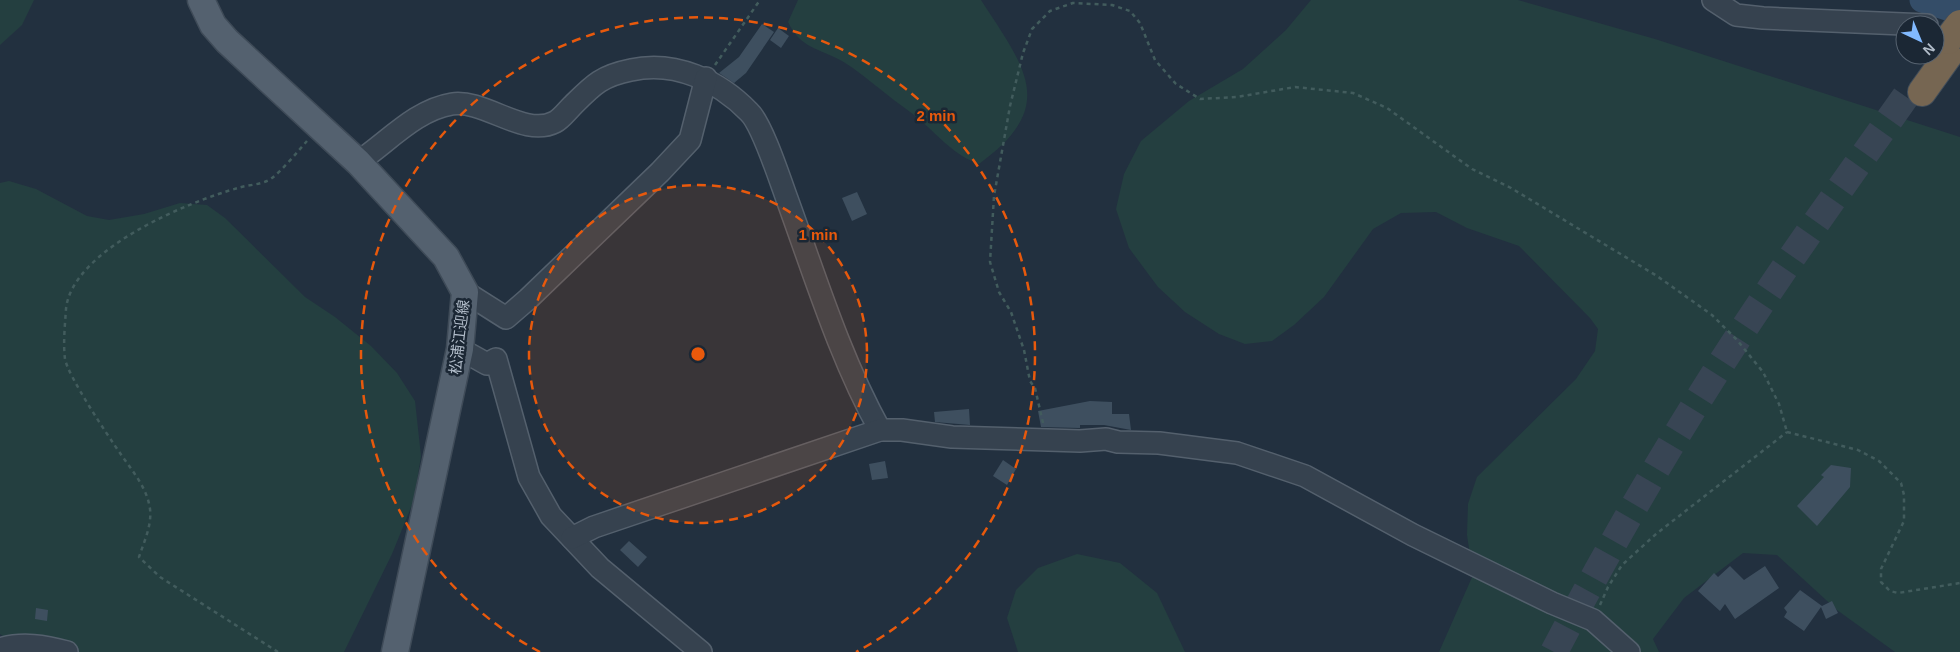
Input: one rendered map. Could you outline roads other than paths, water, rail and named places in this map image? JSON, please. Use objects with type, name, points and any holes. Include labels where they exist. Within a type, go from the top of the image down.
[{"type":"highway","points":[[1917,89],[1949,33]]},
{"type":"main road","name":"松浦江迎線","points":[[202,0],[213,25],[226,41],[358,162],[446,257],[465,292],[460,349],[395,652]]},
{"type":"street","points":[[1713,0],[1736,14],[1763,18],[1949,33]]},
{"type":"street","points":[[358,162],[405,126],[433,110],[453,104],[478,107],[533,126],[555,122],[598,80],[632,69],[681,70],[706,78],[751,112],[770,153],[835,328],[868,408],[880,430]]},
{"type":"street","points":[[465,292],[506,318],[528,299],[660,172],[690,140],[706,78]]},
{"type":"street","points":[[460,349],[487,364],[496,359],[529,477],[540,500],[551,516],[600,568],[700,652]]},
{"type":"street","points":[[572,538],[594,527],[880,430],[902,430],[952,436],[1159,443],[1237,453],[1305,476],[1413,535],[1552,603],[1593,620],[1629,652]]},
{"type":"street","points":[[0,649],[11,646],[46,646],[67,652]]},
{"type":"waterway","points":[[1922,0],[1960,12]]},
{"type":"tunnel","points":[[1554,652],[1629,516],[1681,427],[1736,340],[1913,86]]}]
